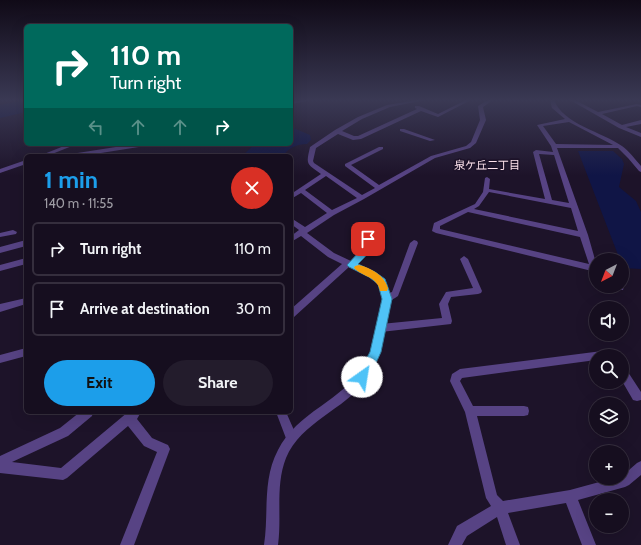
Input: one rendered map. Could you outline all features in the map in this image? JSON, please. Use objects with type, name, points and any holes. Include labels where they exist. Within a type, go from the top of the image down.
[{"type":"street","points":[[347,125],[313,147],[310,161],[311,164],[325,174],[362,198]]},
{"type":"street","points":[[337,131],[353,138],[359,138],[386,125]]},
{"type":"street","points":[[402,130],[433,146],[468,147],[473,143],[481,125]]},
{"type":"street","points":[[543,125],[540,126],[554,146],[557,154],[590,253]]},
{"type":"street","points":[[580,125],[620,147],[641,170]]},
{"type":"street","points":[[618,125],[641,135]]},
{"type":"street","points":[[621,127],[627,125]]},
{"type":"street","points":[[47,154],[69,146]]},
{"type":"street","points":[[83,154],[133,146]]},
{"type":"street","points":[[293,238],[332,213],[379,188],[433,146]]},
{"type":"street","points":[[554,146],[620,147]]},
{"type":"street","points":[[379,188],[347,165],[381,148]]},
{"type":"street","points":[[549,202],[536,152],[557,154]]},
{"type":"street","points":[[0,168],[24,163]]},
{"type":"street","points":[[0,171],[17,165]]},
{"type":"street","points":[[293,196],[325,174]]},
{"type":"street","points":[[487,179],[486,190],[477,205],[438,225],[436,231],[589,268]]},
{"type":"street","points":[[301,190],[332,213]]},
{"type":"street","points":[[486,190],[574,206]]},
{"type":"street","points":[[467,210],[584,235]]},
{"type":"street","points":[[270,545],[272,538],[275,471],[283,451],[291,437],[302,425],[342,398],[367,370],[376,352],[387,299],[382,282],[372,274],[331,255],[293,222]]},
{"type":"street","points":[[0,235],[13,232]]},
{"type":"street","points":[[293,312],[362,254],[368,239]]},
{"type":"street","points":[[387,299],[395,294],[414,243]]},
{"type":"street","points":[[0,250],[24,244]]},
{"type":"street","points":[[381,328],[448,320],[443,304],[444,299],[448,294],[478,291],[464,259]]},
{"type":"street","points":[[0,268],[24,262]]},
{"type":"street","points":[[0,308],[24,302]]},
{"type":"street","points":[[0,358],[24,352]]},
{"type":"street","points":[[513,545],[500,508],[492,498],[470,411],[455,381],[456,377],[460,374],[589,357]]},
{"type":"street","points":[[629,382],[638,396]]},
{"type":"street","points":[[470,411],[524,410]]},
{"type":"street","points":[[0,462],[64,432],[86,414]]},
{"type":"street","points":[[282,414],[291,437]]},
{"type":"street","points":[[0,467],[63,474],[133,415],[148,442],[164,449],[126,545]]},
{"type":"street","points":[[455,545],[462,531],[500,508],[570,496],[625,481],[641,467]]},
{"type":"street","points":[[570,496],[589,545]]},
{"type":"shaded area","points":[[293,128],[310,135],[311,140],[307,144],[296,146],[284,154],[244,154],[253,146],[293,146]]},
{"type":"shaded area","points":[[578,151],[613,151],[622,159],[624,164],[619,187],[636,201],[641,212],[641,269],[629,268],[629,253],[617,253]]},
{"type":"slow traffic","points":[[359,268],[372,274],[382,282],[383,288]]},
{"type":"district","name":"泉ケ丘二丁目","points":[[487,165]]},
{"type":"route","points":[[362,377],[376,352],[387,299],[382,282],[372,274],[352,265],[362,254],[368,239]]}]
